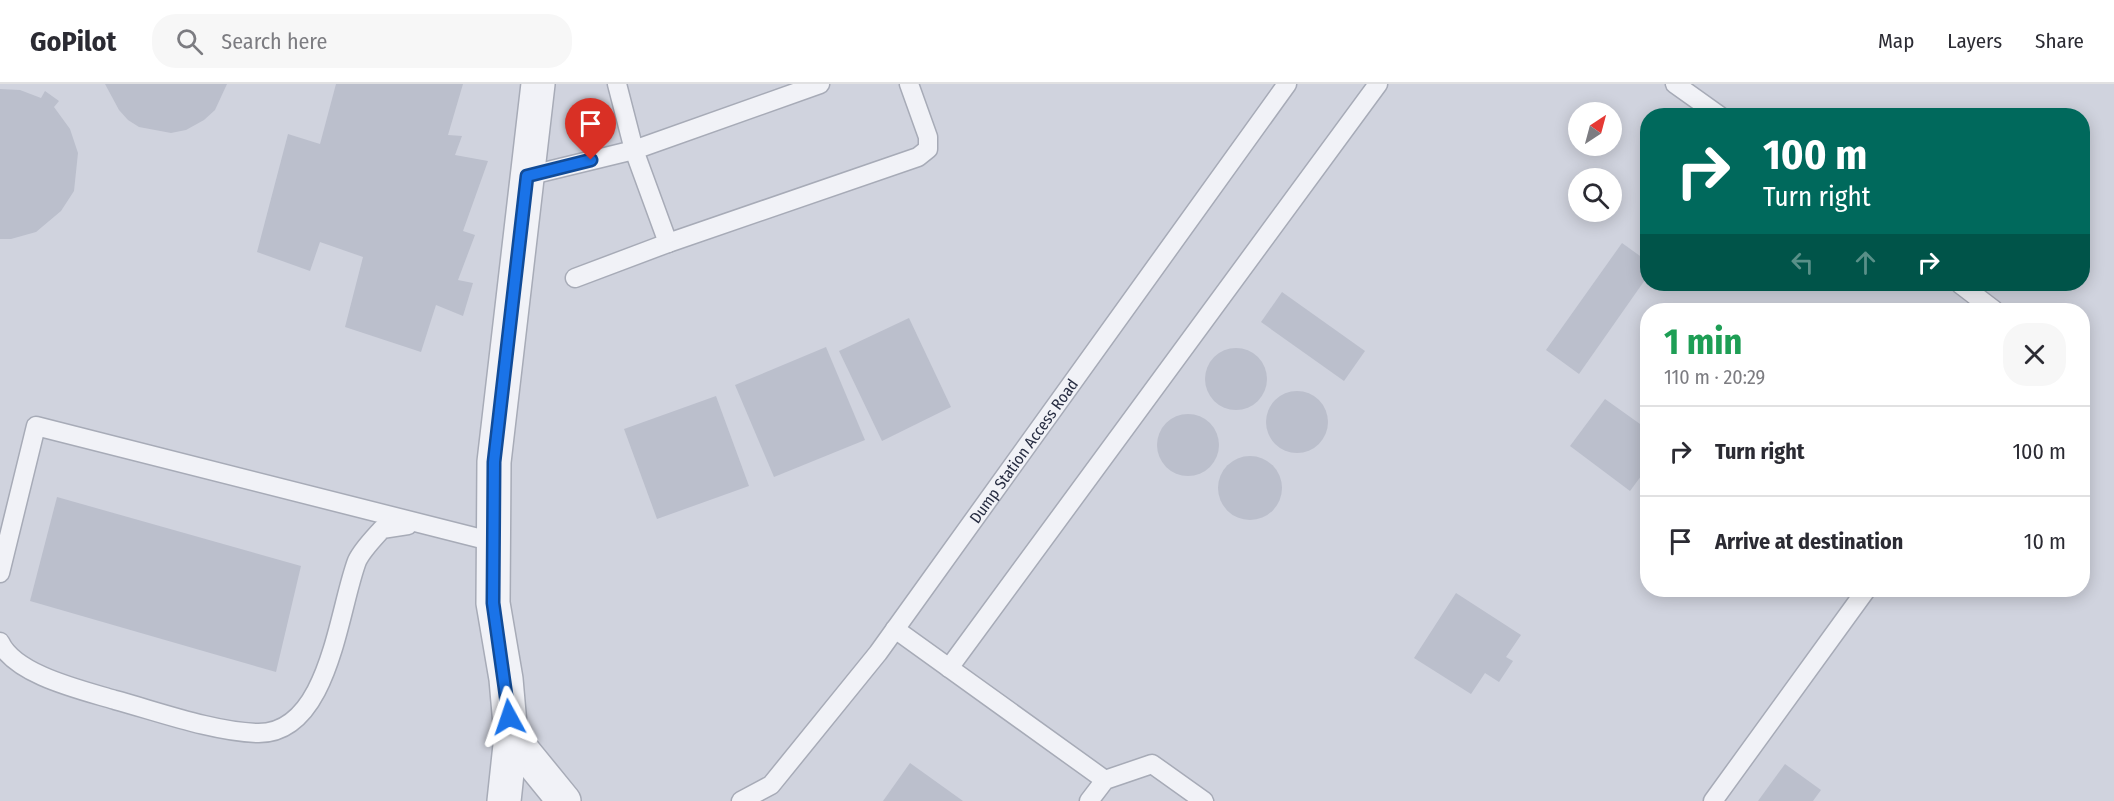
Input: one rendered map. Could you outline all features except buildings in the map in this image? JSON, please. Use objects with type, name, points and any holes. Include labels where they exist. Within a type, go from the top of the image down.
[{"type":"street","points":[[504,801],[511,736],[506,679],[493,603],[494,462],[538,84]]},
{"type":"street","points":[[511,736],[564,801]]},
{"type":"lane","points":[[617,84],[634,150],[668,243]]},
{"type":"lane","points":[[527,176],[634,150],[820,84]]},
{"type":"lane","points":[[575,278],[668,243],[918,157],[928,149],[928,137],[909,84]]},
{"type":"lane","name":"Dump Station Access Road","points":[[741,801],[771,785],[895,629],[1287,84]]},
{"type":"lane","points":[[949,668],[1378,84]]},
{"type":"lane","points":[[1675,84],[1709,108]]},
{"type":"lane","points":[[1969,291],[1986,303]]},
{"type":"lane","points":[[0,573],[36,426],[303,492],[415,524],[494,542]]},
{"type":"lane","points":[[0,642],[4,651],[25,669],[99,695],[190,721],[256,733],[276,731],[311,703],[321,682],[358,559],[382,529],[415,524]]},
{"type":"lane","points":[[1713,801],[1861,597]]},
{"type":"lane","points":[[895,629],[1105,780]]},
{"type":"lane","points":[[1089,801],[1105,780],[1152,764],[1204,801]]},
{"type":"shaded area","points":[[0,84],[2114,84],[2114,801],[0,801]]},
{"type":"route","points":[[509,717],[506,679],[493,603],[494,462],[527,176],[591,160]]}]
